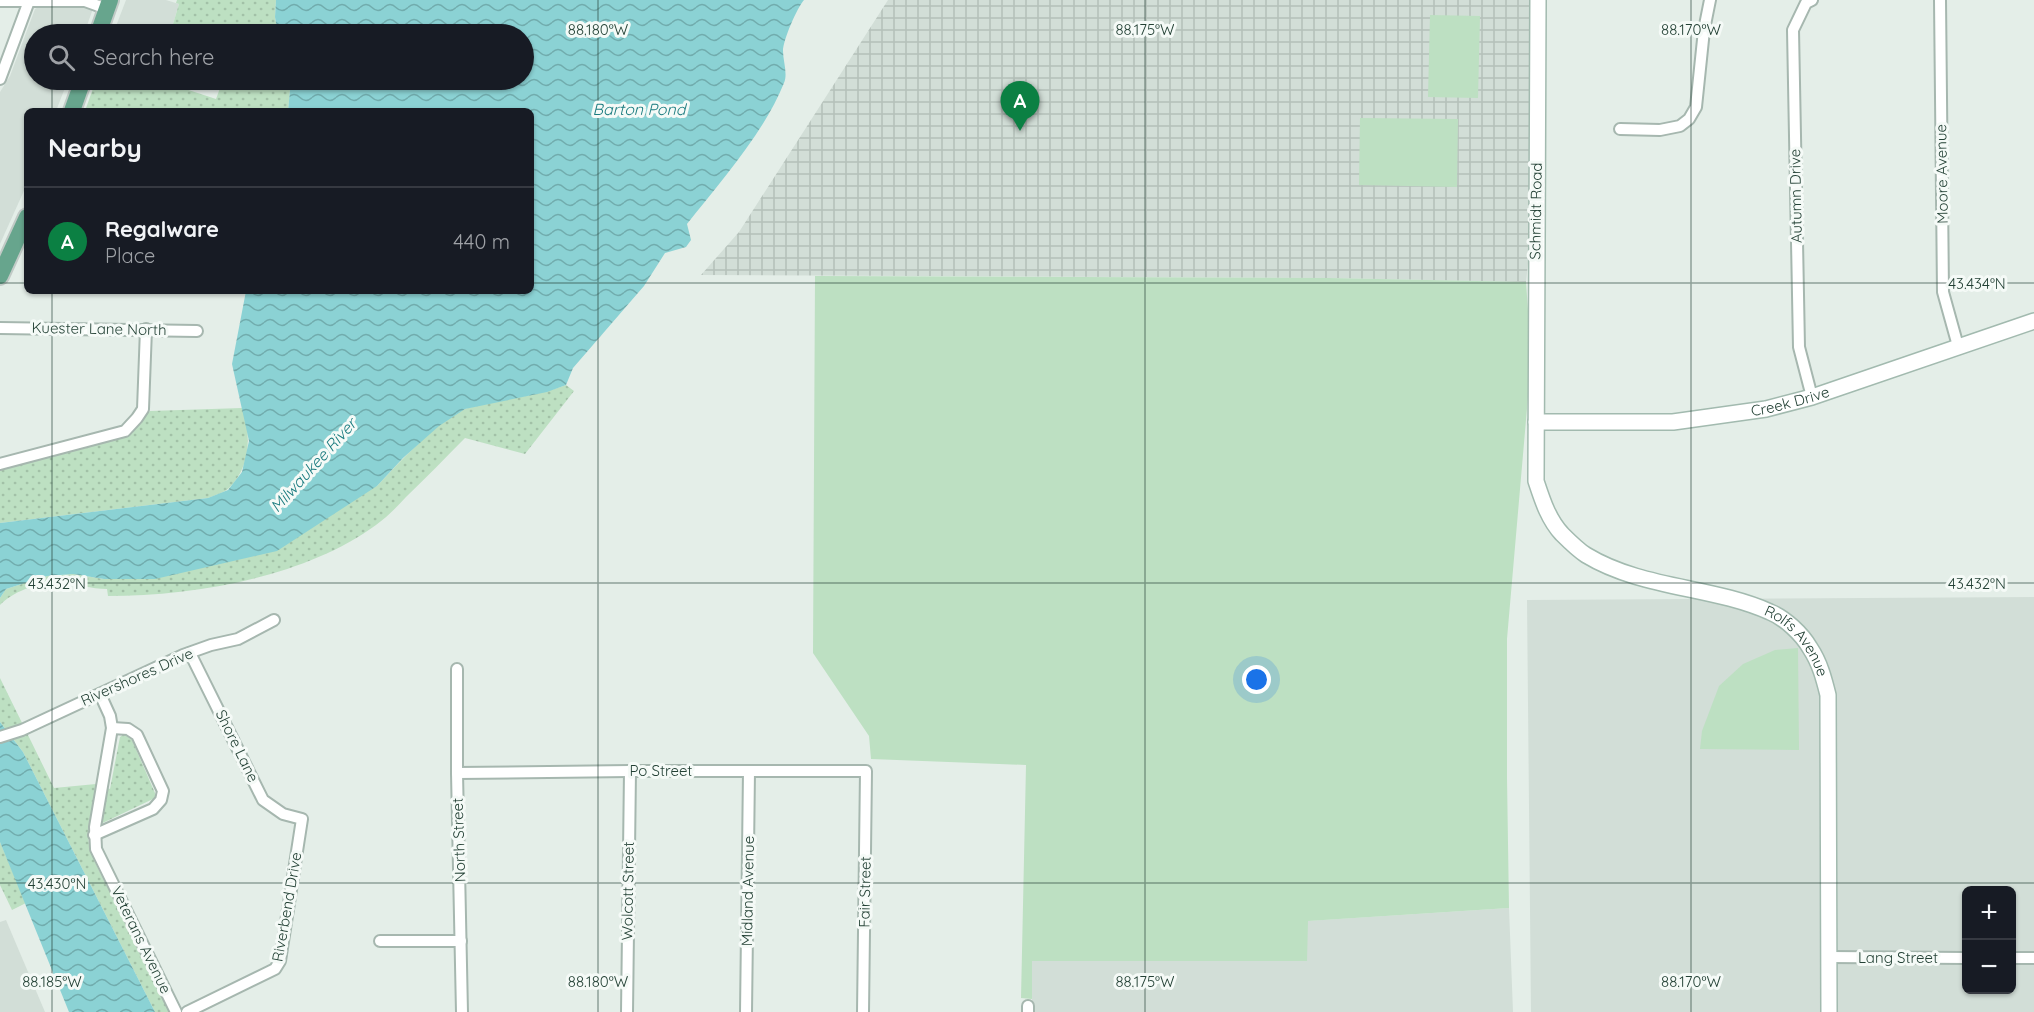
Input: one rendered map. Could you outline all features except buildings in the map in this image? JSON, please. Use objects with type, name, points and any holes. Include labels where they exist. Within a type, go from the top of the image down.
[{"type":"main road","points":[[101,24],[108,5]]},
{"type":"main road","points":[[73,108],[79,90]]},
{"type":"main road","points":[[2,268],[24,224]]},
{"type":"street","name":"Schmidt Road","points":[[1536,423],[1538,0]]},
{"type":"street","points":[[1620,129],[1660,130],[1680,126],[1689,119],[1696,107],[1704,30],[1710,0]]},
{"type":"street","name":"Autumn Drive","points":[[1812,0],[1806,3],[1793,30],[1799,347],[1812,397]]},
{"type":"street","name":"Moore Avenue","points":[[1940,0],[1943,292],[1958,346]]},
{"type":"street","points":[[0,1],[85,1],[108,5]]},
{"type":"street","points":[[0,79],[29,1]]},
{"type":"street","name":"Creek Drive","points":[[1536,423],[1673,422],[1766,409],[1812,397],[2034,321]]},
{"type":"street","name":"Kuester Lane North","points":[[0,328],[197,331]]},
{"type":"street","points":[[0,464],[125,431],[143,409],[146,329]]},
{"type":"street","name":"Rolfs Avenue","points":[[1536,423],[1536,481],[1546,509],[1561,532],[1586,555],[1622,571],[1747,603],[1772,612],[1793,628],[1809,646],[1821,667],[1828,695],[1829,1012]]},
{"type":"street","name":"Rivershores Drive","points":[[0,737],[22,730],[190,653],[238,639],[274,620]]},
{"type":"street","name":"Shore Lane","points":[[190,653],[263,800],[283,814],[302,819]]},
{"type":"street","name":"North Street","points":[[457,669],[462,1012]]},
{"type":"street","name":"Veterans Avenue","points":[[100,694],[110,716],[112,728],[94,835],[96,849],[176,1012]]},
{"type":"street","points":[[94,835],[153,809],[161,800],[163,791],[137,735],[128,729],[112,728]]},
{"type":"street","name":"Wolcott Street","points":[[627,1012],[630,771]]},
{"type":"street","name":"Midland Avenue","points":[[746,1012],[749,771]]},
{"type":"street","name":"Po Street","points":[[457,773],[866,771]]},
{"type":"street","name":"Fair Street","points":[[863,1012],[866,771]]},
{"type":"street","name":"Riverbend Drive","points":[[187,1012],[275,969],[280,961],[302,819]]},
{"type":"street","points":[[380,941],[461,941]]},
{"type":"street","name":"Lang Street","points":[[1829,957],[1962,958]]},
{"type":"street","points":[[2016,958],[2034,958]]},
{"type":"shaded area","points":[[55,0],[96,0],[88,24],[29,24],[35,9],[40,6],[53,7]]},
{"type":"shaded area","points":[[126,0],[166,0],[179,4],[173,24],[117,24]]},
{"type":"shaded area","points":[[888,0],[1530,0],[1531,236],[1526,282],[1329,278],[701,275],[739,232]]},
{"type":"shaded area","points":[[24,38],[24,90],[64,90],[57,108],[24,108],[24,191],[0,244],[0,92],[10,76]]},
{"type":"shaded area","points":[[2034,597],[2034,1012],[1531,1012],[1527,600]]},
{"type":"shaded area","points":[[1509,908],[1513,1012],[1032,1012],[1032,961],[1306,961],[1307,921]]},
{"type":"shaded area","points":[[6,920],[45,1012],[0,1012],[0,922]]},
{"type":"green space","points":[[177,0],[276,0],[276,24],[173,24],[179,4],[176,3]]},
{"type":"green space","points":[[1430,15],[1480,16],[1478,98],[1428,97]]},
{"type":"green space","points":[[92,90],[189,90],[216,99],[219,90],[290,90],[288,108],[86,108]]},
{"type":"green space","points":[[1360,118],[1458,119],[1457,187],[1359,185]]},
{"type":"green space","points":[[815,276],[1329,278],[1526,282],[1530,338],[1528,397],[1507,639],[1509,908],[1308,921],[1307,961],[1032,961],[1032,999],[1021,998],[1026,765],[871,759],[869,736],[813,653]]},
{"type":"green space","points":[[566,385],[574,391],[525,454],[465,438],[380,522],[348,543],[316,558],[248,580],[177,592],[108,596],[107,589],[60,583],[45,584],[20,591],[0,605],[0,598],[6,589],[47,576],[73,574],[104,579],[377,486],[420,442],[457,413],[468,408]]},
{"type":"green space","points":[[242,408],[248,440],[245,461],[236,480],[222,493],[208,498],[0,523],[0,466],[138,424],[150,411]]},
{"type":"green space","points":[[1798,648],[1799,750],[1700,749],[1702,731],[1719,686],[1743,664],[1775,650]]},
{"type":"green space","points":[[0,678],[54,788],[96,784],[110,789],[120,737],[124,734],[132,740],[155,793],[155,798],[88,830],[88,840],[100,872],[171,1012],[155,1012],[23,752],[0,722]]},
{"type":"green space","points":[[0,842],[26,903],[12,910],[0,885]]},
{"type":"water","name":"Barton Pond","points":[[276,0],[804,0],[785,40],[783,55],[786,76],[784,83],[753,139],[687,224],[691,240],[686,247],[665,253],[644,286],[573,368],[566,385],[547,392],[465,409],[439,426],[403,458],[377,486],[277,551],[155,579],[104,579],[73,574],[47,576],[6,589],[0,598],[0,523],[208,498],[228,490],[242,472],[249,441],[232,364],[245,294],[534,294],[534,108],[288,108],[290,90],[534,90],[534,24],[276,24]]},
{"type":"water","points":[[0,722],[23,752],[155,1012],[69,1012],[0,842]]},
{"type":"place","name":"Regalware","points":[[1020,131]]},
{"type":"water label","name":"Milwaukee River","points":[[313,465]]}]
